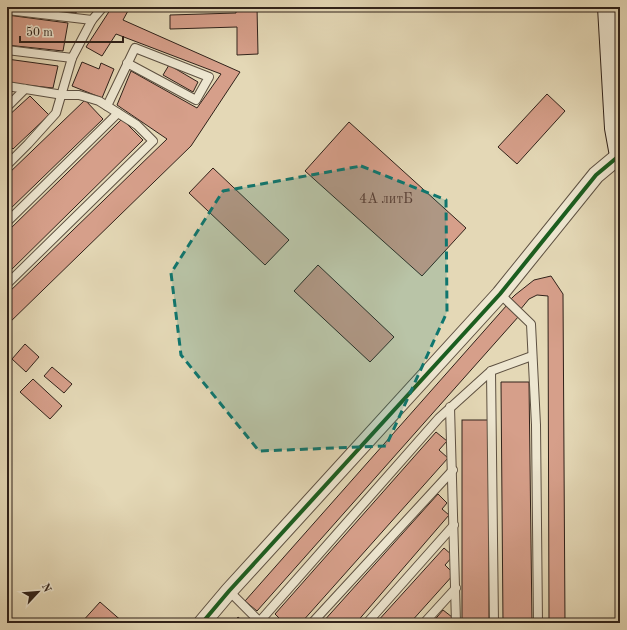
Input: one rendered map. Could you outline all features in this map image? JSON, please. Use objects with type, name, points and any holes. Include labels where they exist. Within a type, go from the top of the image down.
[{"type":"main road","points":[[609,7],[616,128],[620,150]]},
{"type":"street","points":[[202,623],[229,591],[500,294],[596,175],[620,155]]},
{"type":"lane","points":[[7,165],[56,113],[63,95],[72,58],[92,20],[103,7]]},
{"type":"lane","points":[[7,10],[92,20]]},
{"type":"lane","points":[[107,106],[127,63],[135,48],[209,77],[196,100],[127,63]]},
{"type":"lane","points":[[7,50],[72,58]]},
{"type":"lane","points":[[7,86],[99,100],[137,125],[153,141],[7,284]]},
{"type":"lane","points":[[7,106],[25,89]]},
{"type":"lane","points":[[7,222],[118,113]]},
{"type":"lane","points":[[500,294],[531,324],[536,425],[538,623]]},
{"type":"lane","points":[[229,591],[261,622],[439,418],[491,371],[532,356]]},
{"type":"lane","points":[[491,371],[494,623]]},
{"type":"lane","points":[[450,408],[456,623]]},
{"type":"lane","points":[[312,623],[452,470]]},
{"type":"lane","points":[[367,623],[454,525]]},
{"type":"lane","points":[[424,623],[456,588]]},
{"type":"highlighted area","points":[[361,166],[446,200],[447,312],[386,446],[259,451],[181,355],[171,273],[223,191]]},
{"type":"building","points":[[23,7],[77,7],[76,13]]},
{"type":"building","points":[[112,7],[126,7],[129,9],[123,20],[240,72],[191,146],[7,325],[7,294],[167,139],[117,105],[131,71],[197,108],[221,74],[116,34],[102,56],[86,47]]},
{"type":"building","points":[[236,7],[257,7],[258,54],[237,55],[237,27],[170,29],[170,15],[236,13]]},
{"type":"building","points":[[7,15],[68,23],[63,51],[7,45]]},
{"type":"building","points":[[7,59],[58,66],[53,88],[7,83]]},
{"type":"building","points":[[82,62],[99,69],[101,63],[114,69],[102,98],[72,86]]},
{"type":"building","points":[[169,65],[198,82],[193,92],[163,75]]},
{"type":"building","points":[[547,94],[565,111],[517,164],[498,147]]},
{"type":"building","points":[[30,96],[49,115],[13,149],[7,143],[7,117]]},
{"type":"building","points":[[85,100],[103,119],[7,212],[7,175]]},
{"type":"building","points":[[122,119],[143,140],[7,274],[7,232]]},
{"type":"building","points":[[349,122],[466,228],[422,276],[305,171]]},
{"type":"building","points":[[213,168],[289,240],[265,265],[189,193]]},
{"type":"building","points":[[318,265],[394,337],[370,362],[294,291]]},
{"type":"building","points":[[551,276],[563,294],[565,623],[549,623],[548,296],[537,295],[529,299],[520,310],[510,300],[534,280]]},
{"type":"building","points":[[507,305],[519,316],[257,611],[245,601]]},
{"type":"building","points":[[25,344],[39,357],[26,372],[12,359]]},
{"type":"building","points":[[52,367],[72,384],[64,393],[44,376]]},
{"type":"building","points":[[33,379],[62,406],[50,419],[20,392]]},
{"type":"building","points":[[501,382],[529,382],[532,623],[503,623]]},
{"type":"building","points":[[462,420],[489,420],[489,623],[462,623]]},
{"type":"building","points":[[436,432],[447,441],[439,450],[448,458],[301,623],[284,623],[275,614]]},
{"type":"building","points":[[438,494],[447,503],[442,509],[449,515],[356,623],[322,623]]},
{"type":"building","points":[[444,548],[453,556],[445,565],[454,574],[410,623],[376,623]]},
{"type":"building","points":[[100,602],[124,623],[81,623]]},
{"type":"building","points":[[443,610],[452,617],[447,623],[432,623]]},
{"type":"building","points":[[238,617],[245,623],[233,623]]},
{"type":"cycle path","points":[[202,623],[229,591],[500,294],[596,175],[620,155]]}]
